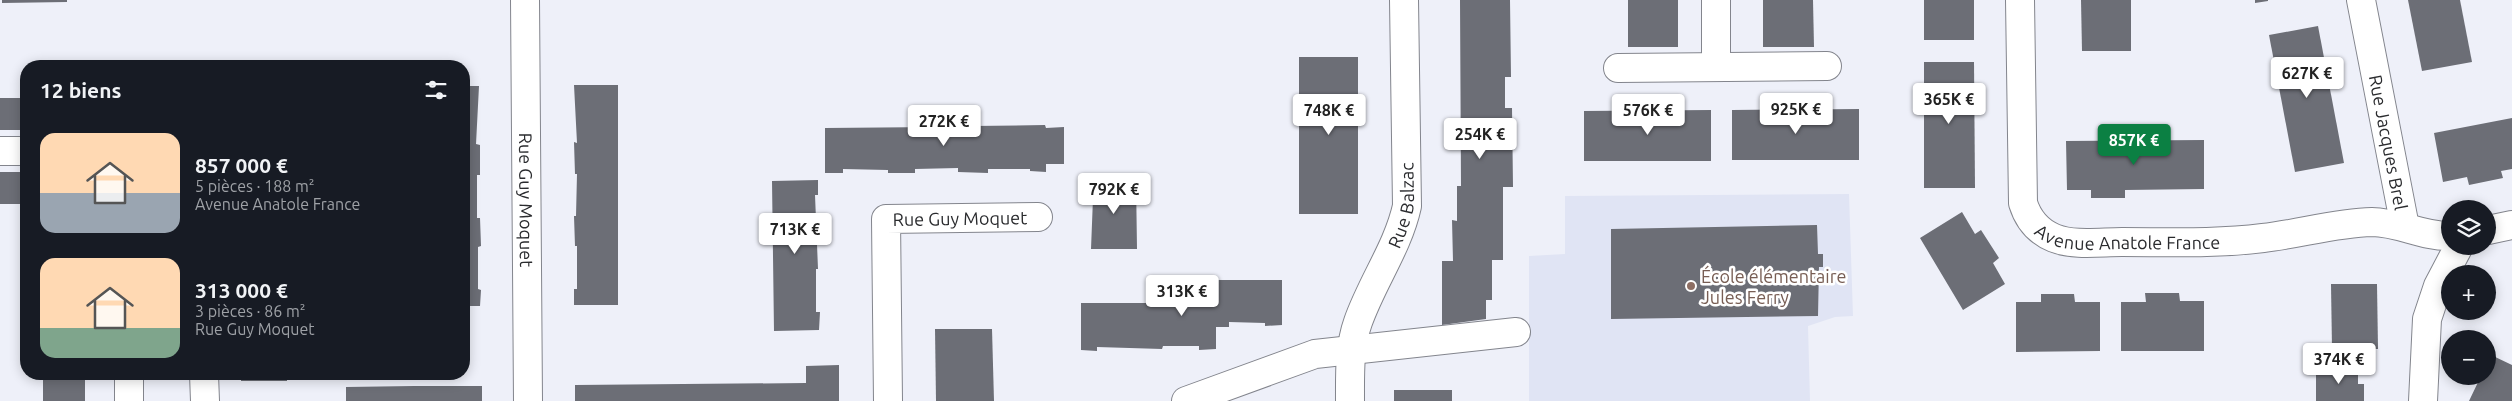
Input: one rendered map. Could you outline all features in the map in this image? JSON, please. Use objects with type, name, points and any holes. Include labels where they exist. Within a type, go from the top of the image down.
[{"type":"street","name":"Rue Guy Moquet","points":[[525,0],[528,401]]},
{"type":"street","name":"Rue Balzac","points":[[1350,401],[1351,350],[1358,321],[1397,238],[1407,206],[1404,0]]},
{"type":"street","points":[[1716,0],[1716,67]]},
{"type":"street","name":"Avenue Anatole France","points":[[2020,0],[2023,203],[2030,220],[2043,233],[2068,242],[2211,242],[2262,238],[2371,222],[2441,235]]},
{"type":"street","name":"Rue Jacques Brel","points":[[2361,0],[2405,227]]},
{"type":"street","points":[[1618,68],[1827,66]]},
{"type":"street","points":[[0,151],[20,151]]},
{"type":"street","name":"Rue Guy Moquet","points":[[888,401],[886,219],[1038,217]]},
{"type":"street","points":[[2496,228],[2512,225]]},
{"type":"street","points":[[2424,401],[2427,319],[2435,294],[2454,255]]},
{"type":"street","points":[[1186,401],[1315,354],[1516,332]]},
{"type":"street","points":[[129,380],[129,401]]},
{"type":"street","points":[[204,380],[204,401]]},
{"type":"shaded area","name":"École élémentaire Jules Ferry","points":[[1849,194],[1853,316],[1835,317],[1808,326],[1810,401],[1529,401],[1529,256],[1565,254],[1565,196]]},
{"type":"building","points":[[2,0],[67,0],[67,2],[2,3]]},
{"type":"building","points":[[1460,0],[1510,0],[1511,77],[1505,77],[1505,108],[1512,108],[1513,187],[1503,187],[1503,260],[1492,260],[1492,300],[1486,300],[1486,319],[1442,325],[1442,261],[1453,261],[1452,220],[1457,221],[1457,186],[1461,186]]},
{"type":"building","points":[[1628,0],[1678,0],[1678,47],[1628,47]]},
{"type":"building","points":[[1763,0],[1813,0],[1814,47],[1763,47]]},
{"type":"building","points":[[1924,0],[1974,0],[1974,40],[1924,40]]},
{"type":"building","points":[[2081,0],[2131,0],[2131,51],[2082,51]]},
{"type":"building","points":[[2255,0],[2268,0],[2268,1],[2255,3]]},
{"type":"building","points":[[2408,0],[2460,0],[2472,62],[2422,71]]},
{"type":"building","points":[[2318,26],[2344,163],[2295,172],[2269,35]]},
{"type":"building","points":[[1299,57],[1358,57],[1358,214],[1299,214]]},
{"type":"building","points":[[1924,62],[1974,62],[1975,188],[1924,188]]},
{"type":"building","points":[[574,85],[618,85],[618,305],[574,305],[574,289],[577,289],[577,246],[575,246],[574,216],[576,216],[577,174],[575,174],[574,142],[577,143]]},
{"type":"building","points":[[470,86],[479,86],[476,144],[480,145],[480,175],[477,175],[477,218],[480,218],[481,246],[478,247],[478,289],[481,290],[480,306],[470,306]]},
{"type":"building","points":[[0,98],[20,98],[20,130],[0,130]]},
{"type":"building","points":[[1859,109],[1859,160],[1732,160],[1732,110]]},
{"type":"building","points":[[1711,110],[1711,161],[1584,161],[1584,111]]},
{"type":"building","points":[[973,112],[973,126],[1045,125],[1046,128],[1064,127],[1064,164],[1046,164],[1046,172],[1030,171],[1030,169],[988,169],[988,173],[958,172],[958,168],[915,169],[915,173],[843,169],[843,173],[825,173],[825,128],[936,127],[937,113]]},
{"type":"building","points":[[2512,118],[2512,169],[2501,171],[2503,178],[2469,185],[2467,177],[2443,182],[2434,133]]},
{"type":"building","points":[[2204,140],[2204,189],[2125,190],[2125,198],[2091,198],[2091,190],[2067,190],[2066,141]]},
{"type":"building","points":[[0,172],[20,172],[20,204],[0,204]]},
{"type":"building","points":[[818,180],[818,195],[815,195],[818,269],[816,269],[816,312],[820,312],[819,330],[774,331],[772,181]]},
{"type":"building","points":[[1090,180],[1136,180],[1137,249],[1091,249],[1093,198]]},
{"type":"building","points":[[1962,212],[1975,234],[1981,230],[1999,258],[1993,263],[2005,284],[1963,310],[1920,238]]},
{"type":"building","points":[[1817,225],[1818,254],[1823,254],[1823,267],[1819,267],[1818,316],[1611,319],[1611,229]]},
{"type":"building","points":[[1215,280],[1282,280],[1282,325],[1265,326],[1265,323],[1229,322],[1229,327],[1216,327],[1216,349],[1199,350],[1199,346],[1163,346],[1162,349],[1097,347],[1097,351],[1081,350],[1081,303],[1181,303],[1181,287],[1216,286]]},
{"type":"building","points":[[2331,284],[2377,284],[2378,349],[2332,349]]},
{"type":"building","points":[[2145,293],[2179,293],[2180,301],[2204,301],[2204,351],[2121,351],[2121,302],[2146,302]]},
{"type":"building","points":[[2041,294],[2074,294],[2075,302],[2100,302],[2100,351],[2016,352],[2016,302],[2041,302]]},
{"type":"building","points":[[935,329],[992,329],[994,401],[936,401]]},
{"type":"building","points":[[2496,357],[2512,365],[2512,401],[2469,401],[2477,385],[2496,385]]},
{"type":"building","points":[[839,365],[839,401],[575,401],[575,385],[806,383],[806,366]]},
{"type":"building","points":[[2316,367],[2358,367],[2358,384],[2364,384],[2364,401],[2316,401]]},
{"type":"building","points":[[43,380],[85,380],[85,401],[43,401]]},
{"type":"building","points":[[241,380],[287,380],[287,381]]},
{"type":"building","points":[[482,386],[482,401],[346,401],[346,387]]},
{"type":"building","points":[[1394,390],[1452,390],[1452,401],[1394,401]]},
{"type":"place","name":"École élémentaire Jules Ferry","points":[[1691,286]]}]
